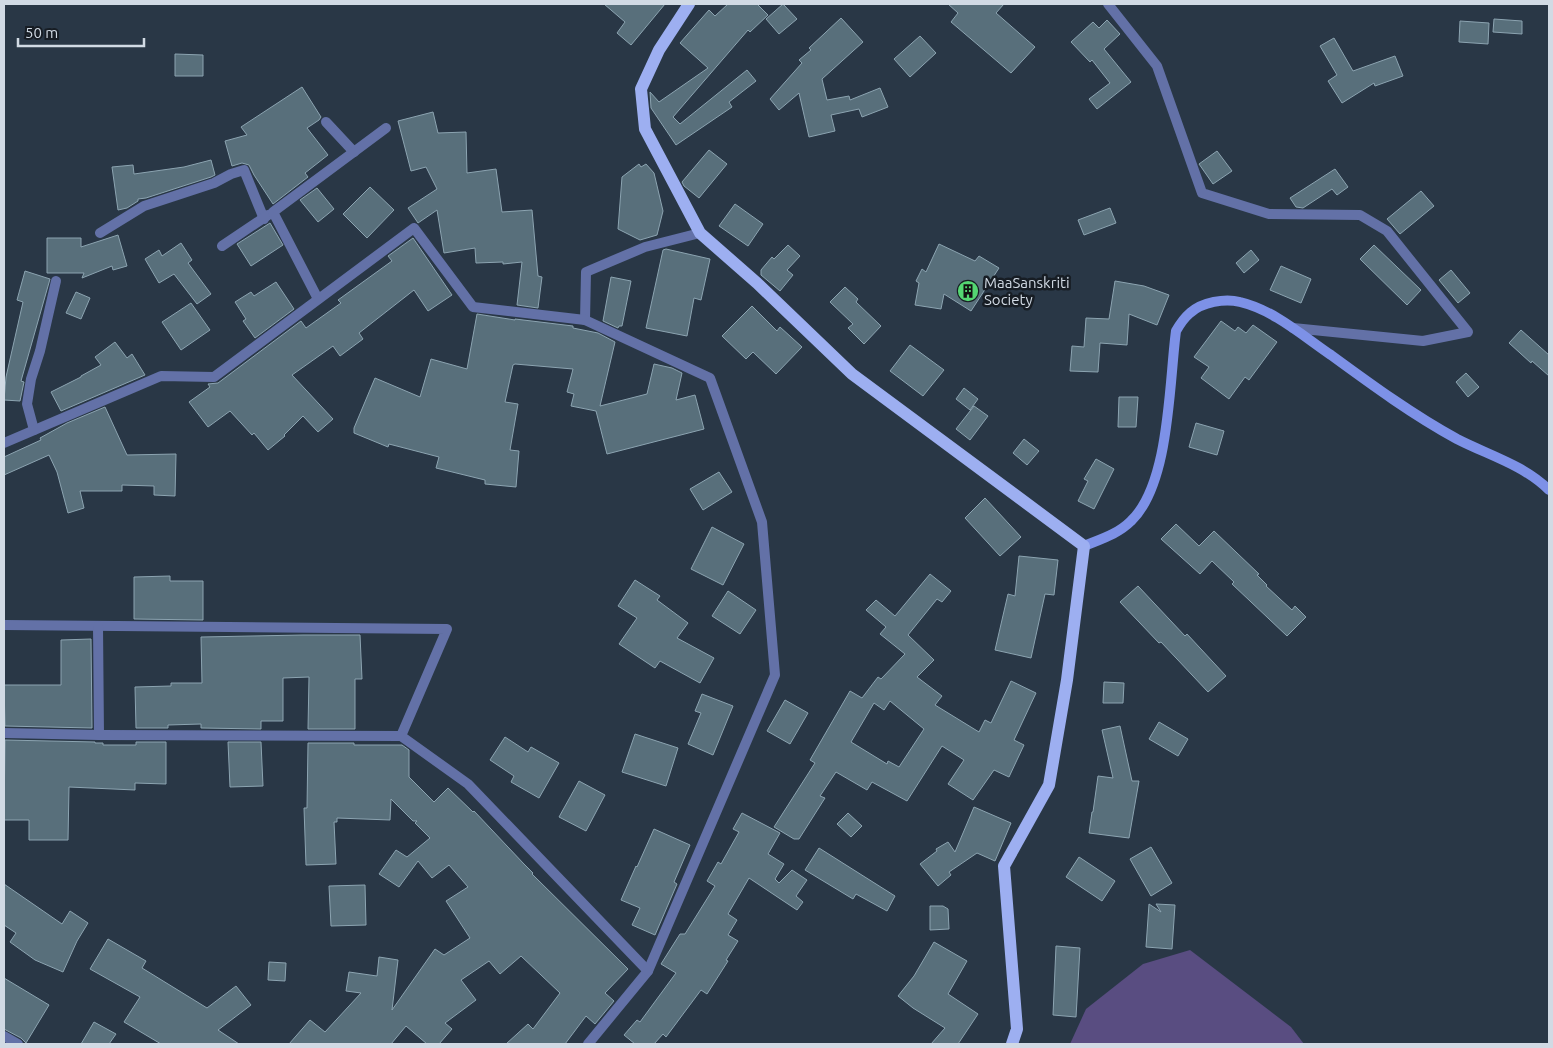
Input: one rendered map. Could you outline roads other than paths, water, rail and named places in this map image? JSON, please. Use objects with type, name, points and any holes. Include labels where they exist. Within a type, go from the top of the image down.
[{"type":"main road","points":[[689,4],[658,50],[641,89],[645,130],[700,233],[757,283],[852,374],[1084,546]]},
{"type":"main road","points":[[1084,546],[1112,535],[1130,522],[1143,508],[1153,488],[1166,429],[1176,331],[1192,311],[1215,302],[1229,300],[1241,302],[1266,312],[1293,328],[1399,404],[1458,439],[1540,481],[1549,490]]},
{"type":"main road","points":[[1012,1044],[1018,1029],[1004,866],[1049,785],[1067,680],[1084,546]]},
{"type":"street","points":[[1108,4],[1157,66],[1202,194],[1269,214],[1360,215],[1388,231],[1468,332],[1423,341],[1293,328]]},
{"type":"street","points":[[326,122],[354,152]]},
{"type":"street","points":[[222,246],[264,219],[386,128]]},
{"type":"street","points":[[100,233],[144,206],[244,170],[264,219]]},
{"type":"street","points":[[273,212],[318,299]]},
{"type":"street","points":[[4,443],[161,376],[214,377],[414,228],[473,307],[585,320],[710,378],[762,522],[775,675],[648,971],[588,1044]]},
{"type":"street","points":[[585,320],[586,272],[645,247],[700,233]]},
{"type":"street","points":[[34,430],[26,404],[56,281]]},
{"type":"street","points":[[4,625],[447,629],[401,736]]},
{"type":"street","points":[[98,626],[99,735]]},
{"type":"street","points":[[4,733],[401,736],[468,784],[648,971]]},
{"type":"street","points":[[4,1036],[18,1044]]},
{"type":"place","name":"MaaSanskriti Society","points":[[968,291]]}]
